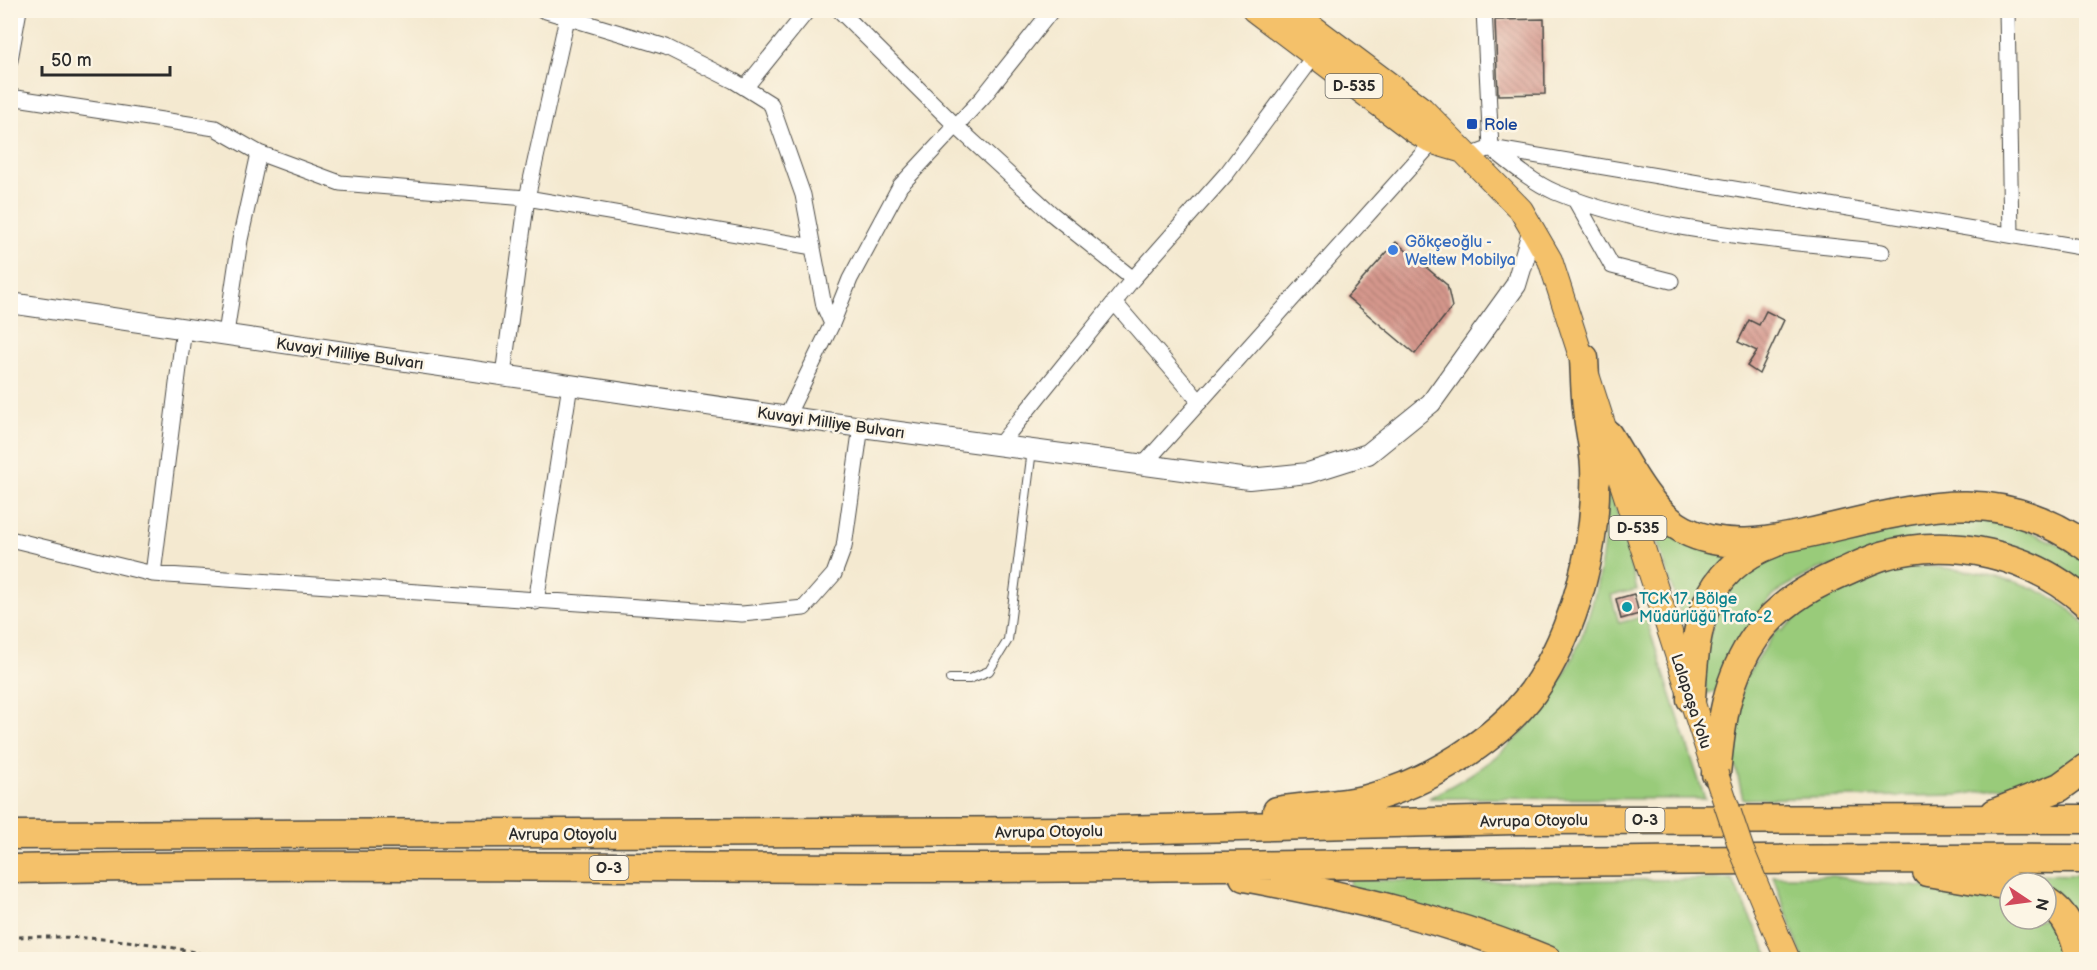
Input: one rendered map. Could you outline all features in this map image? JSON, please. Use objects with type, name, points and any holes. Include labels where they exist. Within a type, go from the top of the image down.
[{"type":"highway","points":[[1203,829],[1271,812],[1366,799],[1395,790],[1460,757],[1506,720],[1532,692],[1550,662],[1566,627],[1577,596],[1591,534],[1595,467],[1587,408],[1584,358]]},
{"type":"highway","points":[[1608,435],[1656,506],[1683,530],[1698,536],[1732,542],[1787,538]]},
{"type":"highway","points":[[1691,699],[1701,616],[1714,587],[1739,562],[1759,548],[1787,538],[1923,507],[1956,504],[1992,506],[2029,516],[2068,534],[2086,546]]},
{"type":"highway","points":[[1716,774],[1724,708],[1730,683],[1742,660],[1756,635],[1774,614],[1819,582],[1882,556],[1913,550],[1960,548],[2020,563],[2064,586],[2086,603]]},
{"type":"highway","points":[[1979,819],[2050,792],[2086,768]]},
{"type":"highway","name":"Avrupa Otoyolu","points":[[10,835],[611,834],[1203,829],[1515,820],[2086,819]]},
{"type":"highway","points":[[1882,858],[1929,873],[1998,884]]},
{"type":"highway","name":"Avrupa Otoyolu","points":[[10,869],[222,865],[678,868],[1882,858],[2086,859]]},
{"type":"highway","points":[[1207,865],[1240,876],[1334,894],[1442,923],[1511,945],[1547,960]]},
{"type":"highway","points":[[2058,912],[2071,930],[2079,960]]},
{"type":"main road","name":"D-535","points":[[1254,10],[1413,130],[1433,142],[1463,153]]},
{"type":"main road","name":"D-535","points":[[1290,10],[1422,109],[1442,126],[1463,153],[1500,186],[1533,229],[1550,260],[1584,358]]},
{"type":"main road","name":"Lalapaşa Yolu","points":[[1584,358],[1716,774],[1739,841],[1788,960]]},
{"type":"street","points":[[10,60],[19,10]]},
{"type":"street","points":[[543,10],[666,47],[771,104],[803,195],[824,306],[832,324]]},
{"type":"street","points":[[745,88],[808,10]]},
{"type":"street","points":[[839,10],[956,126],[1052,214],[1132,279]]},
{"type":"street","points":[[787,416],[832,324],[850,279],[900,186],[983,97],[1052,10]]},
{"type":"street","points":[[1484,10],[1491,148]]},
{"type":"street","points":[[2007,10],[2011,235]]},
{"type":"street","points":[[503,375],[527,198],[567,18]]},
{"type":"street","points":[[1000,444],[1132,279],[1227,173],[1314,56]]},
{"type":"street","points":[[10,97],[215,128],[259,153],[340,183],[527,198],[813,247]]},
{"type":"street","points":[[1144,464],[1433,142]]},
{"type":"street","points":[[1491,148],[1553,191],[1635,217],[1697,230],[1882,252]]},
{"type":"street","points":[[1463,153],[1491,148],[2086,248]]},
{"type":"street","points":[[226,334],[240,240],[259,153]]},
{"type":"street","points":[[1574,198],[1612,266],[1671,281]]},
{"type":"street","name":"Kuvayi Milliye Bulvarı","points":[[10,303],[787,416],[1249,479],[1308,473],[1368,454],[1431,403],[1516,285],[1533,229]]},
{"type":"street","points":[[1114,302],[1200,402]]},
{"type":"street","points":[[153,574],[184,328]]},
{"type":"street","points":[[536,602],[570,385]]},
{"type":"street","points":[[10,539],[153,574],[536,602],[742,614],[804,608],[834,574],[844,547],[861,426]]},
{"type":"lane","points":[[950,679],[969,679],[989,671],[1008,640],[1032,448]]},
{"type":"path","points":[[10,937],[105,939],[170,945],[224,960]]},
{"type":"green space","points":[[1607,474],[1637,590],[1611,595],[1619,623],[1645,616],[1705,799],[1429,798],[1471,774],[1500,753],[1535,717],[1557,687],[1574,655],[1597,585],[1603,548]]},
{"type":"green space","points":[[1648,513],[1739,551],[1687,634]]},
{"type":"green space","points":[[1988,513],[2086,556],[2086,590],[1996,541],[1818,569],[1783,588],[1767,602],[1718,692],[1707,693],[1703,675],[1703,655],[1725,590],[1765,556],[1871,528]]},
{"type":"green space","points":[[1925,566],[1991,575],[2033,588],[2053,598],[2086,625],[2086,752],[2073,764],[2054,775],[2031,783],[1959,795],[1743,799],[1736,768],[1732,768],[1730,734],[1745,678],[1778,628],[1782,631],[1814,604],[1847,585],[1884,573]]},
{"type":"green space","points":[[2058,875],[2086,875],[2086,940],[2058,906]]},
{"type":"green space","points":[[1773,876],[1834,876],[1872,883],[1998,893],[1998,931],[2058,931],[2069,959],[1803,959]]},
{"type":"green space","points":[[1350,879],[1439,882],[1732,879],[1770,959],[1573,959],[1538,943],[1350,887]]},
{"type":"building","points":[[1544,19],[1545,94],[1498,95],[1495,20]]},
{"type":"building","points":[[1396,242],[1447,285],[1452,307],[1415,354],[1347,297]]},
{"type":"building","points":[[1766,311],[1784,320],[1759,374],[1747,366],[1757,351],[1738,342],[1749,320],[1759,325]]},
{"type":"building","name":"TCK 17. Bölge Müdürlüğü Trafo-2","points":[[1634,594],[1639,614],[1621,619],[1616,599]]},
{"type":"place","name":"Role","points":[[1472,124]]},
{"type":"place","name":"Gökçeoğlu - Weltew Mobilya","points":[[1393,250]]},
{"type":"place","name":"TCK 17. Bölge Müdürlüğü Trafo-2","points":[[1627,607]]}]
